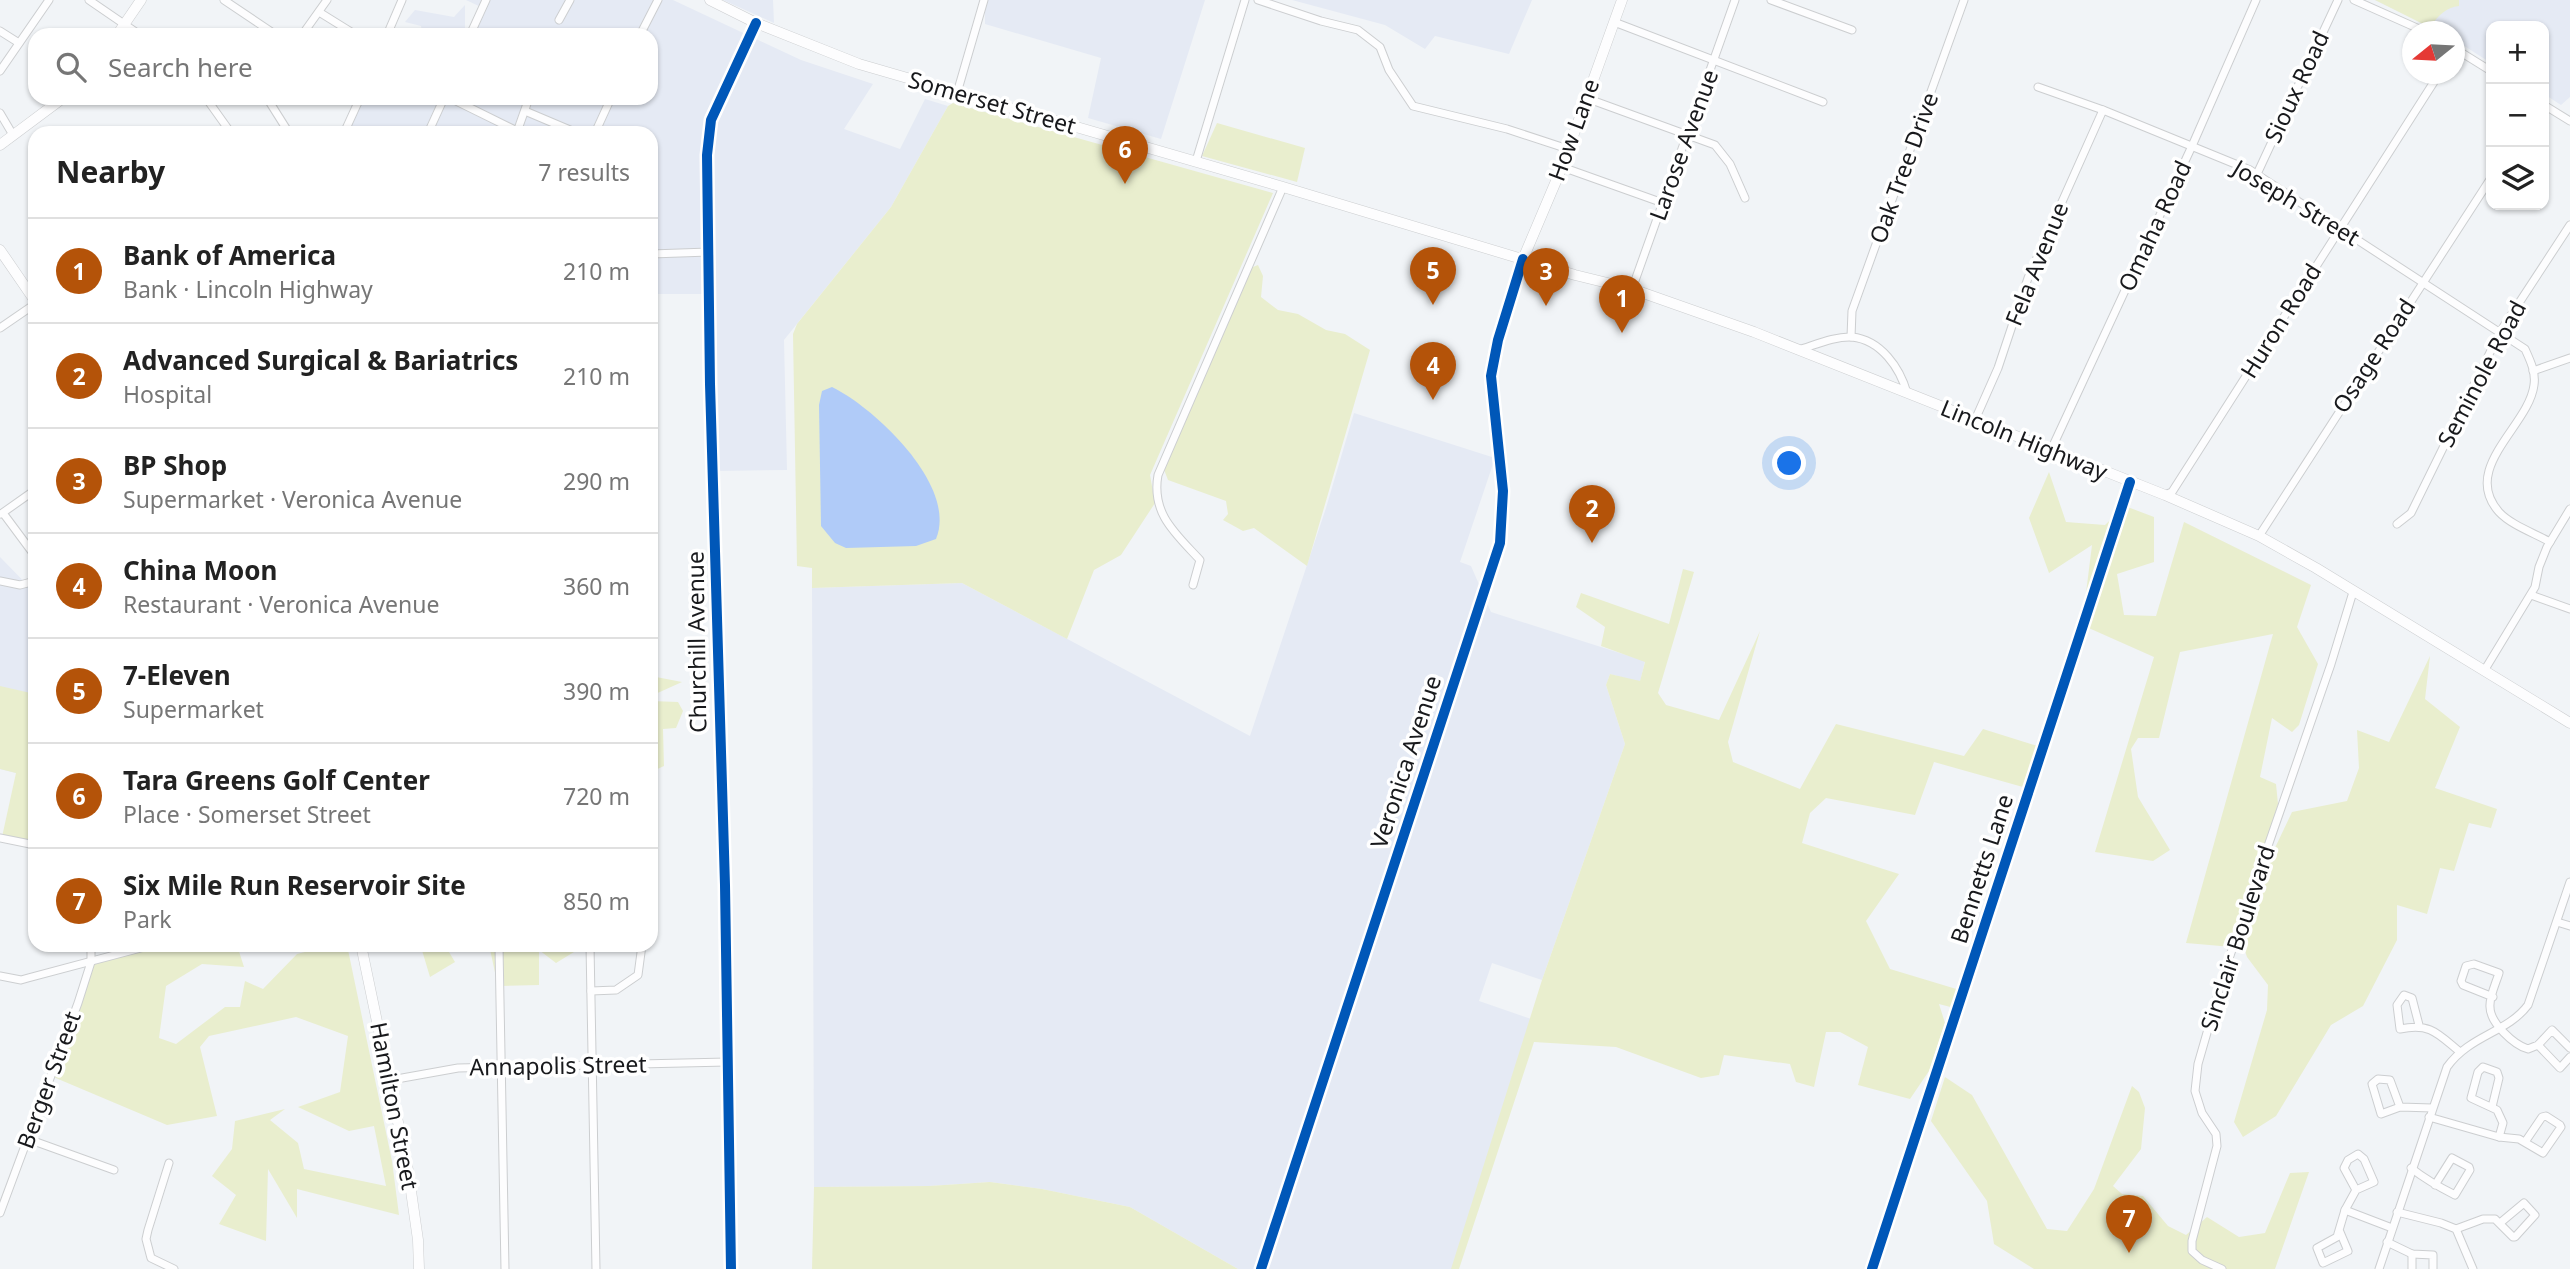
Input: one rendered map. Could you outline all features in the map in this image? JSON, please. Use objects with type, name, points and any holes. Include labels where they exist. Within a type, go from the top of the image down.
[{"type":"main road","points":[[122,28],[141,0]]},
{"type":"main road","name":"Somerset Street","points":[[710,0],[756,23],[859,64],[1523,258]]},
{"type":"main road","name":"How Lane","points":[[1523,258],[1562,167],[1622,0]]},
{"type":"main road","points":[[0,145],[54,105]]},
{"type":"main road","points":[[0,250],[28,292]]},
{"type":"main road","name":"Lincoln Highway","points":[[1523,258],[1575,275],[1632,289],[1797,350],[2165,495],[2259,536],[2570,723]]},
{"type":"main road","name":"Veronica Avenue","points":[[1261,1269],[1500,543],[1503,491],[1491,376],[1523,258]]},
{"type":"main road","name":"Bennetts Lane","points":[[1872,1269],[2130,482]]},
{"type":"main road","name":"Hamilton Street","points":[[363,952],[408,1170],[418,1240],[419,1269]]},
{"type":"street","points":[[29,28],[49,0]]},
{"type":"street","points":[[89,0],[130,28]]},
{"type":"street","points":[[307,28],[327,0]]},
{"type":"street","points":[[390,28],[402,0]]},
{"type":"street","points":[[473,28],[486,0]]},
{"type":"street","points":[[559,20],[570,0]]},
{"type":"street","points":[[644,28],[658,0]]},
{"type":"street","points":[[957,93],[984,0]]},
{"type":"street","points":[[1196,161],[1245,0]]},
{"type":"street","points":[[1258,0],[1358,30],[1380,47],[1389,70],[1413,106],[1507,129],[1568,149]]},
{"type":"street","name":"Larose Avenue","points":[[1632,289],[1735,0]]},
{"type":"street","points":[[1772,0],[1852,30]]},
{"type":"street","name":"Oak Tree Drive","points":[[1851,337],[1852,311],[1964,0]]},
{"type":"street","name":"Omaha Road","points":[[2051,450],[2192,146],[2256,0]]},
{"type":"street","name":"Sioux Road","points":[[2257,174],[2338,0]]},
{"type":"street","points":[[2354,0],[2402,21]]},
{"type":"street","points":[[230,2],[266,28]]},
{"type":"street","points":[[319,12],[345,28]]},
{"type":"street","points":[[1614,22],[1823,102]]},
{"type":"street","name":"Churchill Avenue","points":[[731,1269],[725,885],[710,384],[707,135],[710,120],[756,23]]},
{"type":"street","points":[[0,71],[28,30]]},
{"type":"street","points":[[0,31],[19,43]]},
{"type":"street","points":[[2465,54],[2486,68]]},
{"type":"street","name":"Huron Road","points":[[2165,495],[2172,492],[2432,84]]},
{"type":"street","name":"Joseph Street","points":[[2039,87],[2103,110],[2257,174],[2500,331],[2525,349],[2533,371]]},
{"type":"street","points":[[1586,98],[1717,147],[1730,164],[1745,198]]},
{"type":"street","points":[[211,105],[226,126]]},
{"type":"street","points":[[272,105],[285,126]]},
{"type":"street","points":[[347,126],[357,105]]},
{"type":"street","points":[[431,126],[441,105]]},
{"type":"street","points":[[464,105],[505,126]]},
{"type":"street","points":[[519,126],[527,105]]},
{"type":"street","points":[[598,126],[608,105]]},
{"type":"street","points":[[2549,108],[2570,121]]},
{"type":"street","name":"Fela Avenue","points":[[1975,420],[1998,368],[2028,278],[2103,110]]},
{"type":"street","points":[[525,111],[560,126]]},
{"type":"street","points":[[0,113],[13,135]]},
{"type":"street","points":[[1562,167],[1663,203]]},
{"type":"street","name":"Osage Road","points":[[2259,536],[2486,185]]},
{"type":"street","points":[[1193,585],[1200,560],[1161,516],[1156,486],[1158,475],[1283,187]]},
{"type":"street","name":"Seminole Road","points":[[2397,524],[2411,513],[2500,331],[2570,225]]},
{"type":"street","points":[[658,254],[709,252]]},
{"type":"street","points":[[0,328],[28,308]]},
{"type":"street","points":[[1797,350],[1851,337],[1872,343],[1885,354],[1903,380],[1907,393]]},
{"type":"street","points":[[2550,541],[2498,511],[2490,494],[2488,476],[2491,462],[2528,403],[2534,385],[2533,371],[2570,358]]},
{"type":"street","points":[[28,495],[1,514],[28,547]]},
{"type":"street","points":[[2484,671],[2535,587],[2539,567],[2550,541],[2570,509]]},
{"type":"street","points":[[0,581],[20,585],[28,583]]},
{"type":"street","name":"Sinclair Boulevard","points":[[2222,1269],[2202,1261],[2192,1251],[2192,1241],[2217,1146],[2216,1134],[2202,1113],[2195,1091],[2198,1064],[2225,970],[2331,664],[2353,592]]},
{"type":"street","points":[[2531,594],[2570,609]]},
{"type":"street","points":[[0,838],[28,844]]},
{"type":"street","points":[[2379,1269],[2447,1068],[2460,1052],[2522,1013],[2528,1005],[2570,882]]},
{"type":"street","points":[[2557,922],[2570,926]]},
{"type":"street","name":"Berger Street","points":[[0,1213],[90,962],[91,952]]},
{"type":"street","points":[[0,976],[21,980],[126,952]]},
{"type":"street","points":[[499,952],[505,1269]]},
{"type":"street","points":[[590,952],[596,1269]]},
{"type":"street","points":[[591,991],[616,990],[638,975],[641,952]]},
{"type":"street","points":[[2493,997],[2463,985],[2461,981],[2466,966],[2474,964],[2499,973],[2493,997],[2489,1006],[2492,1017],[2499,1027],[2524,1048],[2538,1045],[2552,1030],[2570,1048]]},
{"type":"street","points":[[2419,1025],[2412,998],[2404,995],[2397,1005],[2400,1029],[2419,1025],[2431,1028],[2460,1052]]},
{"type":"street","points":[[2538,1045],[2560,1068],[2570,1057]]},
{"type":"street","name":"Annapolis Street","points":[[391,1080],[441,1070],[727,1062]]},
{"type":"street","points":[[2492,1107],[2499,1078],[2497,1072],[2483,1067],[2471,1098],[2497,1110],[2503,1124],[2499,1137]]},
{"type":"street","points":[[2400,1107],[2390,1080],[2378,1079],[2372,1084],[2381,1114],[2400,1107],[2432,1108]]},
{"type":"street","points":[[2429,1117],[2499,1137],[2519,1139],[2543,1153],[2561,1127],[2546,1116],[2542,1117],[2525,1142]]},
{"type":"street","points":[[28,1139],[114,1170]]},
{"type":"street","points":[[2340,1232],[2348,1251],[2323,1263],[2317,1248],[2337,1237],[2345,1210],[2356,1190],[2374,1182],[2364,1159],[2358,1154],[2348,1160],[2344,1168],[2356,1190]]},
{"type":"street","points":[[2412,1168],[2435,1185],[2455,1195],[2470,1170],[2469,1167],[2452,1158],[2435,1185]]},
{"type":"street","points":[[169,1163],[146,1239],[151,1258],[174,1269]]},
{"type":"street","points":[[2397,1212],[2456,1229],[2483,1219],[2495,1219],[2515,1237],[2535,1215],[2524,1203],[2500,1223]]},
{"type":"street","points":[[2345,1210],[2392,1228]]},
{"type":"street","points":[[2456,1229],[2473,1269]]},
{"type":"street","points":[[2387,1242],[2412,1254],[2433,1255],[2433,1269]]},
{"type":"street","points":[[2412,1254],[2412,1269]]},
{"type":"shaded area","points":[[466,0],[673,0],[801,60],[873,84],[844,129],[900,149],[925,99],[948,106],[891,207],[784,340],[787,470],[716,471],[712,294],[658,294],[658,126],[350,126],[359,105],[658,105],[658,28],[474,28],[483,8]]},
{"type":"shaded area","points":[[723,0],[773,0],[774,23]]},
{"type":"shaded area","points":[[985,0],[1205,0],[1161,139],[1088,118],[1101,58],[985,24]]},
{"type":"shaded area","points":[[1292,0],[1532,0],[1509,54],[1435,36],[1425,49],[1385,25]]},
{"type":"shaded area","points":[[2375,0],[2570,0],[2570,97],[2561,105],[2549,97],[2549,21],[2486,21],[2486,60],[2465,46],[2465,21],[2419,21]]},
{"type":"shaded area","points":[[465,5],[465,28],[421,28],[405,22],[415,10],[454,17]]},
{"type":"shaded area","points":[[1354,413],[1495,458],[1460,562],[1471,566],[1491,612],[1645,661],[1640,682],[1610,674],[1606,685],[1625,744],[1542,980],[1492,963],[1479,1001],[1534,1020],[1452,1269],[1238,1269],[1130,1207],[1042,1189],[990,1182],[929,1186],[814,1187],[812,588],[962,583],[1250,736],[1326,508]]},
{"type":"shaded area","points":[[0,557],[28,586],[28,794],[16,773],[0,769]]},
{"type":"green space","points":[[2375,0],[2459,0],[2459,6],[2446,10],[2436,21],[2417,21]]},
{"type":"green space","points":[[953,103],[1273,193],[1150,475],[1155,503],[1121,555],[1094,570],[1067,639],[962,583],[812,588],[812,568],[797,566],[793,334],[797,324],[891,207],[948,106]]},
{"type":"green space","points":[[1217,123],[1305,148],[1297,182],[1202,156]]},
{"type":"green space","points":[[1258,265],[1263,276],[1261,297],[1278,310],[1298,314],[1326,330],[1345,334],[1370,350],[1307,566],[1254,528],[1243,531],[1223,520],[1228,514],[1226,501],[1168,480],[1163,467],[1248,269]]},
{"type":"green space","points":[[2049,472],[2066,522],[2105,525],[2125,506],[2154,517],[2154,562],[2117,574],[2124,615],[2156,616],[2184,522],[2311,585],[2297,627],[2318,664],[2299,725],[2292,732],[2272,718],[2260,777],[2276,784],[2278,804],[2245,911],[2292,812],[2347,801],[2359,768],[2357,730],[2389,742],[2430,656],[2425,699],[2460,727],[2435,788],[2497,809],[2491,828],[2469,823],[2454,871],[2440,868],[2427,914],[2397,905],[2397,940],[2363,1006],[2331,1025],[2276,1116],[2243,1137],[2234,1122],[2267,1010],[2268,985],[2247,957],[2244,948],[2186,943],[2273,634],[2180,652],[2159,738],[2138,738],[2131,749],[2138,797],[2170,850],[2153,861],[2095,852],[2154,657],[2082,625],[2092,545],[2049,573],[2029,518]]},
{"type":"green space","points":[[1683,569],[1694,572],[1658,693],[1666,705],[1719,720],[1760,631],[1728,742],[1733,762],[1800,789],[1836,724],[1964,756],[1983,729],[2044,748],[2030,789],[1934,762],[1915,815],[1826,798],[1810,813],[1802,843],[1899,874],[1866,921],[1890,969],[1963,991],[1958,1009],[1939,1004],[1945,1023],[1929,1071],[1910,1099],[1858,1085],[1868,1047],[1840,1032],[1826,1032],[1814,1087],[1796,1082],[1790,1064],[1724,1055],[1719,1075],[1701,1078],[1616,1047],[1534,1042],[1459,1269],[1451,1269],[1542,980],[1625,744],[1606,685],[1610,674],[1640,681],[1645,662],[1601,646],[1605,627],[1576,607],[1581,593],[1669,624]]},
{"type":"green space","points":[[658,677],[682,682],[658,693]]},
{"type":"green space","points":[[0,686],[28,692],[28,844],[2,837],[16,773],[0,769]]},
{"type":"green space","points":[[658,701],[678,702],[683,711],[676,728],[663,729],[664,766],[658,769]]},
{"type":"green space","points":[[127,952],[239,952],[244,967],[202,964],[166,986],[159,1038],[176,1044],[225,1007],[240,1007],[245,981],[263,989],[297,954],[348,952],[392,1161],[399,1215],[297,1189],[297,1218],[268,1169],[266,1241],[219,1224],[236,1195],[212,1176],[232,1149],[235,1121],[285,1109],[270,1120],[298,1143],[304,1169],[386,1186],[374,1126],[349,1131],[298,1107],[340,1092],[348,1036],[296,1017],[209,1036],[200,1047],[217,1116],[167,1125],[51,1076],[91,962]]},
{"type":"green space","points":[[422,952],[449,952],[455,962],[430,977]]},
{"type":"green space","points":[[491,952],[539,952],[539,985],[498,986]]},
{"type":"green space","points":[[542,952],[574,952],[556,963]]},
{"type":"green space","points":[[1945,1077],[1972,1095],[2047,1229],[2067,1231],[2094,1189],[2132,1086],[2139,1092],[2145,1108],[2141,1149],[2113,1186],[2122,1194],[2143,1196],[2168,1226],[2186,1235],[2207,1217],[2239,1237],[2265,1233],[2290,1173],[2309,1172],[2275,1269],[2034,1269],[1994,1244],[1987,1201],[1931,1121]]},
{"type":"green space","points":[[990,1182],[1042,1189],[1130,1207],[1238,1269],[812,1269],[814,1187],[929,1186]]},
{"type":"water","points":[[832,387],[850,397],[890,430],[924,473],[935,496],[940,518],[936,539],[916,546],[846,548],[835,543],[821,526],[819,405],[822,391]]},
{"type":"cycle path","points":[[731,1269],[725,885],[710,384],[707,155],[711,120],[756,23]]},
{"type":"cycle path","points":[[1261,1269],[1500,543],[1503,491],[1491,376],[1498,340],[1523,259]]},
{"type":"cycle path","points":[[1872,1269],[2130,482]]},
{"type":"place","name":"Tara Greens Golf Center","points":[[1125,184]]},
{"type":"place","name":"7-Eleven","points":[[1433,305]]},
{"type":"place","name":"BP Shop","points":[[1546,306]]},
{"type":"place","name":"Bank of America","points":[[1622,333]]},
{"type":"place","name":"China Moon","points":[[1433,400]]},
{"type":"place","name":"Advanced Surgical & Bariatrics","points":[[1592,543]]},
{"type":"place","name":"Six Mile Run Reservoir Site","points":[[2129,1253]]}]
